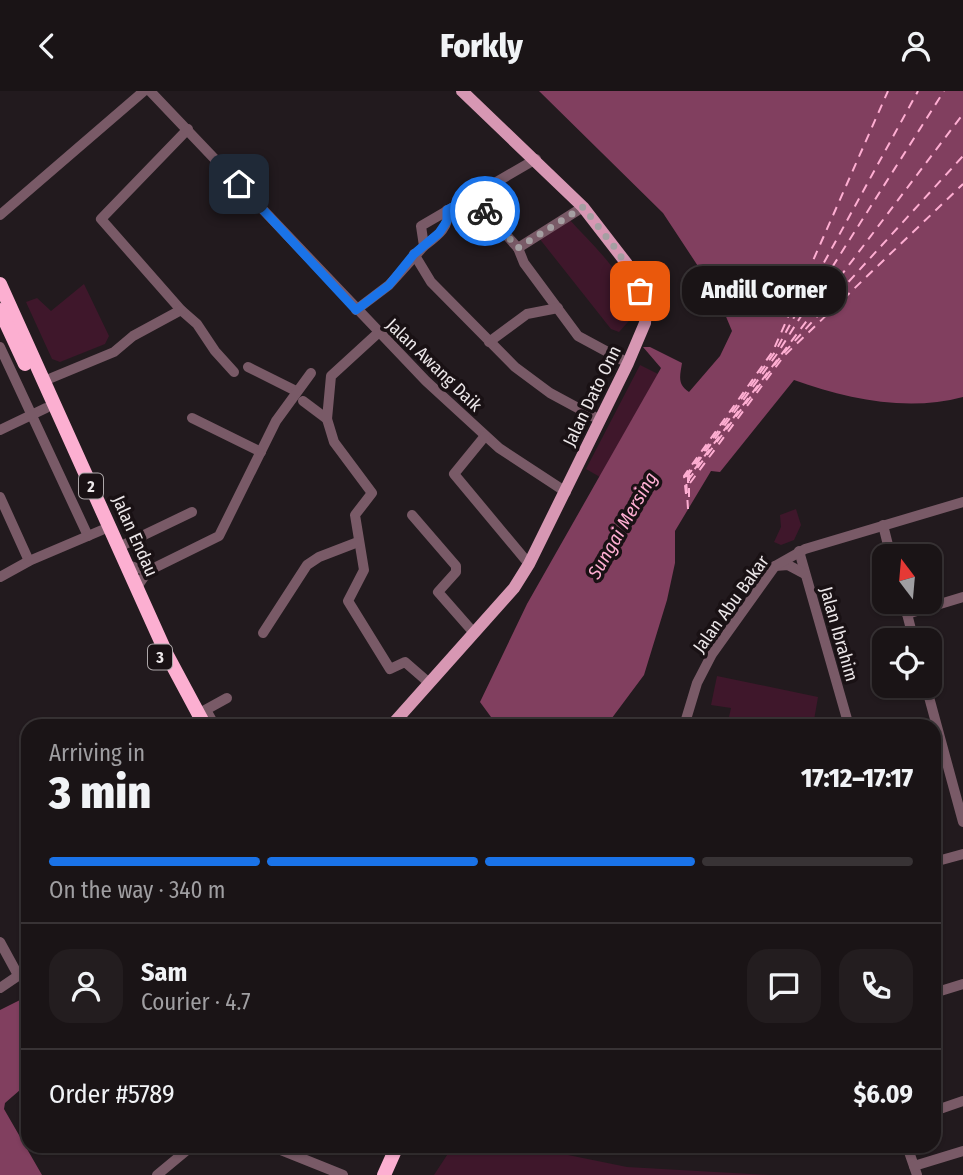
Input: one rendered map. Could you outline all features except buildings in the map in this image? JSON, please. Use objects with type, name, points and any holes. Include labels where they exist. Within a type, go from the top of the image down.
[{"type":"highway","name":"Jalan Endau","points":[[0,284],[2,304],[102,530],[201,719]]},
{"type":"highway","name":"Jalan Endau","points":[[2,304],[44,381],[127,565],[136,591],[201,719]]},
{"type":"highway","points":[[374,1175],[383,1153]]},
{"type":"highway","points":[[384,1175],[394,1153]]},
{"type":"main road","name":"Jalan Dato Onn","points":[[397,719],[514,588],[566,492],[645,323],[644,302],[627,264],[583,207],[536,159],[462,91]]},
{"type":"street","points":[[126,91],[134,100]]},
{"type":"street","points":[[0,215],[144,91]]},
{"type":"street","name":"Jalan Awang Daik","points":[[150,91],[378,333],[485,436],[566,492]]},
{"type":"street","points":[[188,129],[102,219],[181,310],[197,324],[215,351],[234,372]]},
{"type":"street","points":[[424,246],[421,226],[536,159]]},
{"type":"street","points":[[475,195],[490,218],[518,248],[520,259],[582,339],[628,363]]},
{"type":"street","points":[[518,248],[583,207]]},
{"type":"street","points":[[356,310],[389,285],[414,254],[444,227],[449,215],[447,210]]},
{"type":"street","points":[[414,254],[431,282],[532,382],[600,420]]},
{"type":"street","points":[[489,342],[527,314],[558,309]]},
{"type":"street","points":[[44,381],[114,352],[133,337],[181,310]]},
{"type":"street","points":[[378,333],[329,380],[327,419],[334,442],[371,489],[371,495],[355,515],[364,570],[348,598],[352,611],[390,669],[405,662],[428,682]]},
{"type":"street","points":[[0,347],[88,536]]},
{"type":"street","points":[[248,367],[296,391]]},
{"type":"street","points":[[136,591],[148,571],[219,536],[280,413],[312,373]]},
{"type":"street","points":[[303,401],[327,419]]},
{"type":"street","points":[[0,430],[46,408]]},
{"type":"street","points":[[192,418],[261,452]]},
{"type":"street","points":[[485,436],[454,470],[454,474],[529,564]]},
{"type":"street","points":[[1,500],[29,561]]},
{"type":"street","name":"Jalan Abu Bakar","points":[[686,719],[705,667],[775,566],[799,551],[963,502]]},
{"type":"street","points":[[119,547],[192,512]]},
{"type":"street","points":[[412,515],[456,566],[456,572],[438,592],[474,633]]},
{"type":"street","points":[[883,525],[888,544]]},
{"type":"street","points":[[0,577],[29,561],[102,530]]},
{"type":"street","points":[[263,633],[307,565],[318,557],[358,542]]},
{"type":"street","name":"Jalan Ibrahim","points":[[799,551],[847,719]]},
{"type":"street","points":[[127,565],[148,571]]},
{"type":"street","points":[[775,566],[788,565],[805,574]]},
{"type":"street","points":[[942,603],[963,597]]},
{"type":"street","points":[[907,614],[911,628]]},
{"type":"street","points":[[201,719],[228,698]]},
{"type":"street","points":[[929,698],[935,719]]},
{"type":"street","points":[[941,741],[963,822]]},
{"type":"street","points":[[941,860],[963,854]]},
{"type":"street","points":[[0,942],[21,969]]},
{"type":"street","points":[[0,988],[21,973]]},
{"type":"street","points":[[941,991],[963,984]]},
{"type":"street","points":[[941,1109],[963,1101]]},
{"type":"street","points":[[909,1153],[915,1170],[963,1151]]},
{"type":"street","points":[[157,1175],[184,1153]]},
{"type":"street","points":[[288,1153],[343,1175]]},
{"type":"shaded area","points":[[569,219],[609,263],[631,300],[635,314],[619,332],[611,329],[539,238]]},
{"type":"shaded area","points":[[84,284],[109,336],[105,344],[60,362],[52,359],[26,302],[37,298],[51,311]]},
{"type":"shaded area","points":[[640,365],[658,374],[600,477],[586,469]]},
{"type":"shaded area","points":[[796,509],[801,525],[794,540],[781,545],[774,542],[781,527],[780,515]]},
{"type":"shaded area","points":[[717,676],[818,697],[814,719],[729,719],[731,708],[711,705]]},
{"type":"shaded area","points":[[448,1153],[558,1153],[627,1167],[770,1175],[434,1175]]},
{"type":"water","name":"Sungai Mersing","points":[[539,91],[963,91],[963,397],[920,403],[877,401],[835,393],[794,380],[720,472],[711,471],[675,531],[675,563],[667,600],[644,675],[611,719],[490,719],[491,717],[480,702],[527,604],[661,368],[643,347],[650,347],[682,363],[681,383],[689,392],[720,356],[732,331],[717,295],[663,213]]},
{"type":"water","points":[[21,1000],[21,1089],[5,1103],[4,1109],[21,1139],[21,1153],[29,1153],[42,1175],[0,1175],[0,1010]]},
{"type":"ferry route","points":[[686,494],[684,476],[773,351],[888,91]]},
{"type":"ferry route","points":[[685,477],[775,352],[918,91]]},
{"type":"ferry route","points":[[688,509],[686,478],[777,354],[944,91]]},
{"type":"ferry route","points":[[688,483],[688,478],[963,114]]},
{"type":"ferry route","points":[[689,497],[689,479],[782,355],[963,156]]},
{"type":"ferry route","points":[[690,483],[784,356],[963,184]]},
{"type":"way so far","points":[[485,211],[518,248],[583,207],[619,253],[640,291]]},
{"type":"place","name":"Andill Corner","points":[[640,291]]},
{"type":"route","points":[[239,184],[356,310],[373,294],[389,285],[403,265],[439,233],[447,221],[447,210],[475,195],[485,211]]}]
